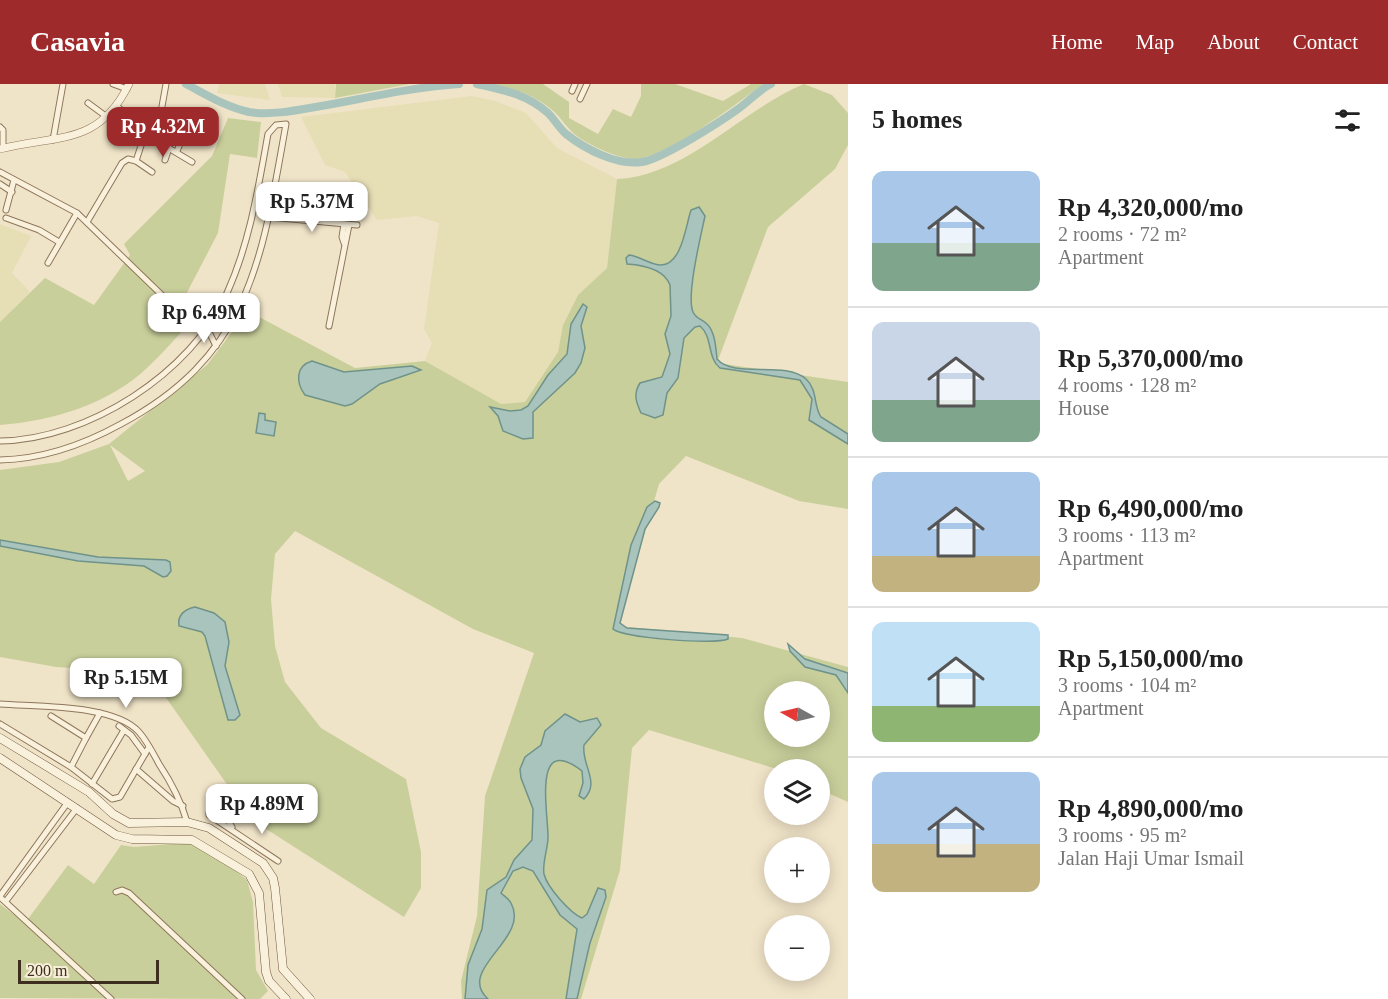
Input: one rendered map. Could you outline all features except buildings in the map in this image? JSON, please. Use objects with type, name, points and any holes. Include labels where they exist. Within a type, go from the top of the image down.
[{"type":"main road","points":[[0,738],[89,792],[113,814],[129,823],[187,822],[209,828],[263,863],[275,888],[283,969],[293,983],[310,999]]},
{"type":"main road","points":[[0,758],[106,829],[125,838],[192,840],[249,874],[259,893],[266,972],[269,981],[286,999]]},
{"type":"street","points":[[53,140],[63,84]]},
{"type":"street","points":[[0,127],[3,130],[2,148],[78,134],[107,117],[118,106],[128,87],[113,84]]},
{"type":"street","points":[[156,140],[166,84]]},
{"type":"street","points":[[572,91],[575,84]]},
{"type":"street","points":[[580,99],[587,84]]},
{"type":"street","points":[[88,103],[107,117]]},
{"type":"street","points":[[118,106],[131,119],[147,127]]},
{"type":"street","points":[[135,161],[147,127],[161,111]]},
{"type":"street","points":[[177,151],[189,122]]},
{"type":"street","points":[[0,441],[40,436],[82,423],[117,407],[152,383],[204,331],[226,295],[243,253],[254,213],[268,134],[276,125],[286,124],[269,217],[256,268],[243,299],[216,346],[200,367],[168,395],[87,442],[44,455],[0,460]]},
{"type":"street","points":[[145,134],[192,162]]},
{"type":"street","points":[[165,160],[169,148]]},
{"type":"street","points":[[87,222],[116,170],[128,159],[152,172]]},
{"type":"street","points":[[0,172],[13,186]]},
{"type":"street","points":[[0,184],[13,186],[87,222],[167,300]]},
{"type":"street","points":[[6,210],[13,186]]},
{"type":"street","points":[[48,263],[76,215]]},
{"type":"street","points":[[269,217],[357,225]]},
{"type":"street","points":[[6,218],[39,230],[59,242]]},
{"type":"street","points":[[329,326],[346,224]]},
{"type":"street","points":[[204,331],[210,334],[216,346]]},
{"type":"street","points":[[0,704],[99,713],[127,722],[139,732],[149,747],[183,806],[187,822]]},
{"type":"street","points":[[71,767],[99,713]]},
{"type":"street","points":[[51,716],[86,738]]},
{"type":"street","points":[[0,724],[71,767],[110,799],[117,798],[149,747]]},
{"type":"street","points":[[92,784],[121,728],[145,754]]},
{"type":"street","points":[[136,769],[175,802],[183,806]]},
{"type":"street","points":[[229,799],[208,812],[278,861]]},
{"type":"street","points":[[68,802],[0,897],[111,999]]},
{"type":"street","points":[[219,806],[233,830]]},
{"type":"street","points":[[6,901],[77,808]]},
{"type":"street","points":[[209,828],[215,819]]},
{"type":"street","points":[[47,831],[55,836]]},
{"type":"street","points":[[116,892],[122,890],[129,893],[242,999]]},
{"type":"shaded area","points":[[219,84],[265,84],[270,100],[217,93]]},
{"type":"shaded area","points":[[278,84],[335,84],[335,98],[282,97]]},
{"type":"shaded area","points":[[472,96],[495,101],[526,113],[557,148],[617,179],[607,268],[578,295],[563,325],[558,352],[525,402],[501,404],[425,361],[432,343],[424,329],[439,223],[417,216],[377,220],[345,172],[325,165],[301,117]]},
{"type":"shaded area","points":[[0,224],[31,236],[12,273],[30,292],[0,322]]},
{"type":"green space","points":[[336,84],[410,84],[335,98]]},
{"type":"green space","points":[[493,84],[543,84],[569,102],[569,118],[598,134],[613,109],[631,117],[641,96],[641,84],[675,84],[723,101],[751,84],[763,84],[680,141],[645,157],[632,159],[611,153],[583,140],[570,130],[555,112],[531,96]]},
{"type":"green space","points":[[804,84],[832,95],[848,113],[848,145],[835,169],[768,227],[717,363],[848,382],[848,509],[799,501],[686,456],[659,484],[618,626],[742,638],[848,667],[848,802],[830,794],[830,759],[764,759],[764,765],[649,730],[632,748],[620,870],[581,999],[462,999],[461,981],[477,916],[485,796],[534,653],[473,629],[295,531],[275,554],[271,599],[275,646],[285,682],[321,728],[406,779],[421,852],[421,888],[404,917],[252,820],[162,692],[134,672],[56,667],[0,657],[0,470],[59,462],[109,444],[207,365],[248,311],[355,368],[425,361],[501,404],[525,402],[558,352],[563,325],[578,295],[607,268],[617,179],[642,175],[666,167],[713,140],[758,109]],"holes":[[[110,445],[145,471],[128,481]]]},
{"type":"green space","points":[[228,118],[261,122],[257,158],[230,154],[218,233],[180,306],[196,316],[148,367],[116,391],[98,401],[60,415],[0,425],[0,322],[45,278],[94,305],[130,255],[124,244],[212,156]]},
{"type":"green space","points":[[182,843],[207,847],[247,880],[253,902],[256,970],[268,991],[260,999],[0,998],[0,904],[25,923],[68,865],[94,884],[121,845],[134,847]]},
{"type":"water","points":[[699,207],[705,216],[695,265],[691,304],[697,318],[707,324],[712,331],[717,359],[735,368],[786,371],[806,379],[814,393],[821,417],[848,434],[848,444],[809,420],[812,399],[800,380],[720,368],[713,359],[707,336],[700,326],[695,327],[684,338],[678,378],[667,393],[663,415],[655,418],[641,413],[636,391],[640,383],[662,377],[670,354],[665,334],[671,316],[670,285],[663,275],[646,267],[627,264],[626,258],[629,255],[657,265],[668,263],[674,258],[682,243],[691,210]]},
{"type":"water","points":[[583,304],[587,307],[581,326],[585,348],[581,363],[575,373],[533,412],[533,438],[523,439],[503,431],[498,416],[490,407],[510,411],[521,410],[528,406],[548,375],[567,354],[571,324]]},
{"type":"water","points":[[312,361],[344,372],[412,366],[421,370],[380,384],[352,404],[345,406],[305,395],[300,385],[299,375],[302,367]]},
{"type":"water","points":[[259,413],[265,414],[265,420],[276,422],[274,436],[256,433]]},
{"type":"water","points":[[655,501],[660,503],[659,507],[645,529],[620,623],[627,628],[728,635],[728,639],[720,641],[669,640],[633,635],[613,629],[631,545],[647,507]]},
{"type":"water","points":[[0,540],[98,557],[166,560],[170,562],[171,571],[163,577],[144,566],[78,561],[0,546]]},
{"type":"water","points":[[195,607],[214,613],[225,622],[229,642],[225,666],[240,715],[235,720],[228,720],[205,636],[202,632],[179,626],[182,613]]},
{"type":"water","points":[[788,644],[805,659],[848,673],[848,693],[836,675],[805,667],[790,651]]},
{"type":"water","points":[[565,714],[580,722],[597,718],[601,725],[584,745],[591,786],[584,799],[579,796],[583,783],[582,771],[566,762],[556,761],[549,768],[546,780],[548,837],[544,874],[546,879],[565,905],[582,918],[587,914],[598,888],[605,890],[606,897],[590,943],[577,999],[566,999],[577,929],[560,915],[533,871],[523,867],[513,871],[501,893],[511,903],[514,916],[511,929],[480,976],[480,988],[488,999],[465,999],[468,965],[482,929],[487,890],[506,877],[514,860],[532,840],[533,809],[521,778],[520,769],[525,757],[541,745],[545,731]]},
{"type":"waterway","points":[[186,84],[232,107],[249,112],[268,113],[459,84]]},
{"type":"waterway","points":[[477,84],[506,91],[531,101],[548,113],[566,134],[582,145],[612,159],[632,163],[651,159],[691,139],[730,115],[771,84]]}]
